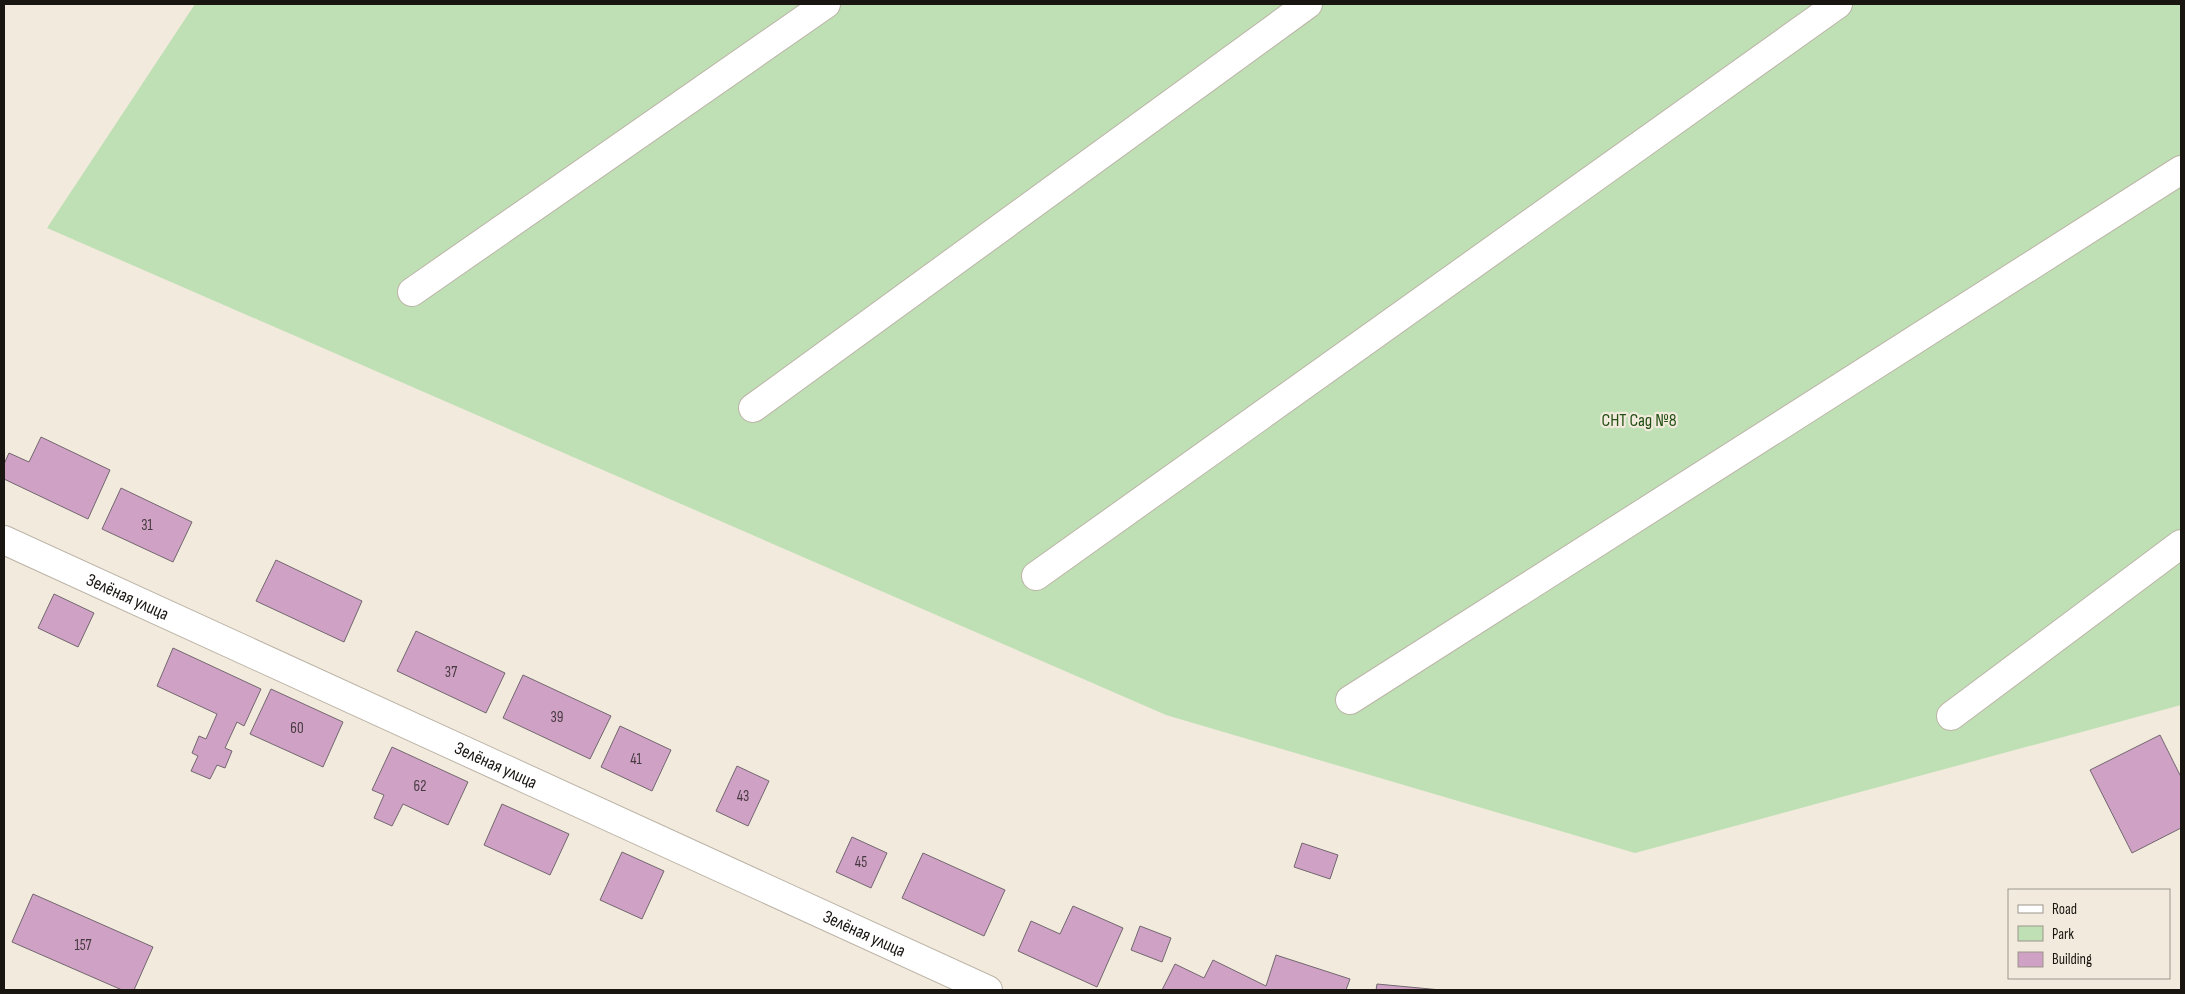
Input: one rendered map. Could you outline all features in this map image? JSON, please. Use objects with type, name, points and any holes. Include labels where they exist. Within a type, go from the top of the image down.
[{"type":"street","points":[[412,292],[826,4]]},
{"type":"street","points":[[753,408],[1308,4]]},
{"type":"street","points":[[1036,576],[1838,4]]},
{"type":"street","points":[[1350,700],[2181,170]]},
{"type":"street","name":"Зелёная улица","points":[[4,540],[988,990]]},
{"type":"street","points":[[1951,716],[2181,544]]},
{"type":"green space","name":"СНТ Сад №8","points":[[195,4],[2181,4],[2181,705],[1635,853],[1166,715],[47,228]]},
{"type":"building","points":[[41,437],[110,470],[88,519],[4,479],[4,464],[9,453],[29,462]]},
{"type":"building","points":[[121,488],[192,522],[173,562],[102,529]]},
{"type":"building","points":[[276,560],[362,601],[344,642],[256,601]]},
{"type":"building","points":[[54,594],[94,613],[78,647],[38,628]]},
{"type":"building","points":[[416,631],[505,673],[486,713],[397,671]]},
{"type":"building","points":[[173,648],[261,689],[244,726],[237,722],[225,748],[232,751],[225,768],[217,765],[210,779],[191,771],[198,756],[192,753],[199,736],[206,739],[217,714],[157,686]]},
{"type":"building","points":[[523,675],[611,716],[590,759],[503,718]]},
{"type":"building","points":[[271,689],[343,722],[323,767],[250,734]]},
{"type":"building","points":[[620,726],[671,750],[652,791],[601,767]]},
{"type":"building","points":[[2160,735],[2181,777],[2181,828],[2132,853],[2090,770]]},
{"type":"building","points":[[392,747],[468,782],[448,825],[403,804],[392,826],[374,818],[384,795],[372,790]]},
{"type":"building","points":[[737,766],[769,781],[748,826],[716,811]]},
{"type":"building","points":[[502,804],[569,834],[550,875],[484,845]]},
{"type":"building","points":[[852,837],[887,853],[871,888],[836,872]]},
{"type":"building","points":[[1302,843],[1338,855],[1330,879],[1294,867]]},
{"type":"building","points":[[622,852],[664,871],[642,919],[600,900]]},
{"type":"building","points":[[923,853],[1005,890],[984,936],[902,898]]},
{"type":"building","points":[[33,894],[153,947],[134,990],[122,990],[12,942]]},
{"type":"building","points":[[1073,906],[1123,928],[1097,987],[1018,951],[1031,921],[1060,934]]},
{"type":"building","points":[[1140,926],[1171,938],[1162,962],[1131,950]]},
{"type":"building","points":[[1276,955],[1350,979],[1346,990],[1162,990],[1175,964],[1204,978],[1213,960],[1266,986]]},
{"type":"building","points":[[1377,984],[1441,990],[1376,990]]}]
